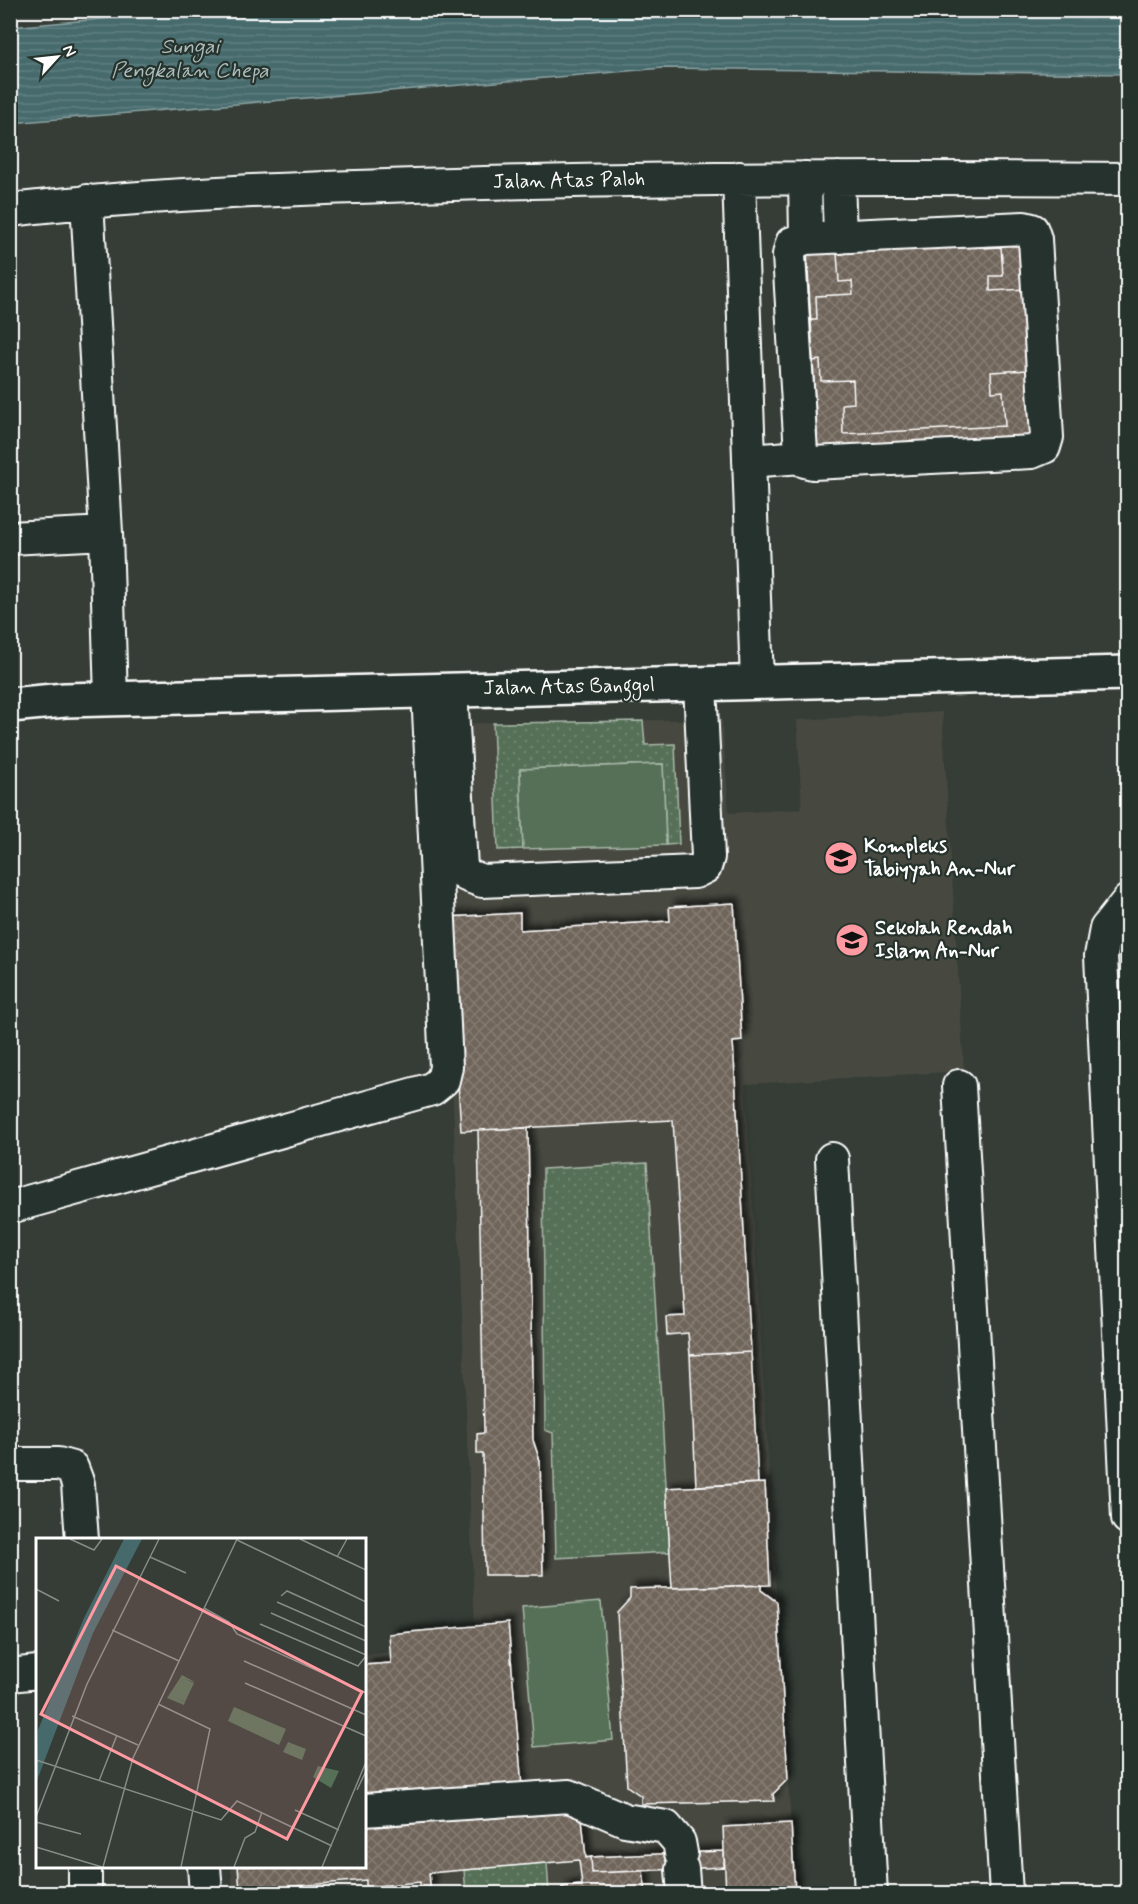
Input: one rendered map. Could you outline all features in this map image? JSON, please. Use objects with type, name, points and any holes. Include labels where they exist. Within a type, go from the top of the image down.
[{"type":"main road","name":"Jalan Atas Banggol","points":[[10,705],[111,699],[1128,673]]},
{"type":"street","name":"Jalan Atas Paloh","points":[[10,210],[87,201],[328,188],[739,177],[1128,178]]},
{"type":"street","points":[[739,177],[757,682]]},
{"type":"street","points":[[805,178],[806,238]]},
{"type":"street","points":[[838,178],[840,237]]},
{"type":"street","points":[[87,201],[106,533],[111,699]]},
{"type":"street","points":[[1024,228],[1032,231],[1035,238],[1046,442],[1044,447],[1032,452],[808,463],[802,457],[789,255],[792,243],[806,238],[1024,228]]},
{"type":"street","points":[[749,461],[802,457]]},
{"type":"street","points":[[10,538],[106,533]]},
{"type":"street","points":[[440,691],[461,868],[466,875],[482,881],[695,872],[705,867],[708,857],[700,684]]},
{"type":"street","points":[[10,1208],[432,1089],[442,1080],[446,1067],[440,691]]},
{"type":"street","points":[[1128,901],[1106,929],[1101,956],[1128,1518]]},
{"type":"street","points":[[959,1086],[1006,1893]]},
{"type":"street","points":[[831,1159],[871,1893]]},
{"type":"street","points":[[10,1464],[58,1464],[72,1468],[78,1484],[82,1538]]},
{"type":"street","points":[[10,1675],[36,1672]]},
{"type":"street","points":[[366,1810],[559,1795],[625,1820],[666,1827],[679,1842],[682,1872]]},
{"type":"street","points":[[85,1868],[85,1893]]},
{"type":"street","points":[[204,1868],[206,1893]]},
{"type":"shaded area","points":[[942,712],[964,1071],[745,1084],[795,1893],[348,1894],[347,1886],[233,1894],[231,1868],[366,1868],[366,1655],[390,1652],[389,1634],[475,1626],[437,724],[722,719],[729,813],[802,809],[797,720]]},
{"type":"green space","points":[[643,721],[645,745],[675,744],[679,844],[666,845],[663,764],[520,769],[523,849],[498,850],[493,723]]},
{"type":"green space","points":[[663,764],[666,845],[523,849],[520,769]]},
{"type":"green space","points":[[647,1163],[670,1552],[556,1558],[553,1433],[545,1430],[543,1169]]},
{"type":"green space","points":[[601,1601],[613,1740],[534,1747],[522,1608]]},
{"type":"green space","points":[[547,1863],[549,1893],[466,1893],[464,1870]]},
{"type":"water","name":"Sungai Pengkalan Chepa","points":[[190,11],[1127,11],[1127,74],[663,68],[11,123],[11,27]]},
{"type":"building","points":[[1026,240],[1037,443],[818,453],[807,251]]},
{"type":"building","points":[[985,242],[985,248],[1001,247],[1003,276],[990,276],[990,291],[1027,289],[1029,370],[991,372],[992,392],[1003,391],[1005,426],[843,434],[842,404],[854,403],[853,380],[821,381],[820,360],[813,361],[811,320],[817,320],[816,296],[853,294],[852,281],[839,282],[837,253],[854,252],[854,249]]},
{"type":"building","points":[[734,903],[742,1041],[733,1042],[751,1352],[690,1355],[688,1333],[667,1335],[666,1317],[685,1316],[673,1120],[461,1131],[448,917],[520,913],[520,930],[670,921],[669,907]]},
{"type":"building","points":[[528,1128],[533,1440],[540,1461],[543,1575],[485,1575],[483,1454],[477,1454],[477,1434],[484,1433],[478,1130]]},
{"type":"building","points":[[751,1352],[758,1483],[696,1486],[690,1355]]},
{"type":"building","points":[[765,1483],[770,1585],[672,1588],[666,1488]]},
{"type":"building","points":[[761,1585],[761,1590],[777,1602],[788,1779],[773,1794],[774,1801],[641,1804],[641,1796],[627,1786],[617,1612],[630,1598],[630,1589]]},
{"type":"building","points":[[508,1623],[522,1787],[366,1800],[366,1665],[391,1663],[389,1634]]},
{"type":"building","points":[[581,1809],[586,1858],[591,1857],[592,1873],[643,1871],[646,1894],[562,1894],[562,1887],[582,1885],[579,1860],[429,1873],[431,1894],[380,1894],[420,1890],[420,1882],[366,1887],[366,1880],[240,1891],[238,1868],[366,1868],[366,1820],[375,1819],[376,1827]]},
{"type":"building","points":[[791,1823],[795,1894],[726,1894],[723,1827]]},
{"type":"building","points":[[724,1851],[724,1867],[592,1873],[591,1857]]},
{"type":"place","name":"Kompleks Tabiyyah An-Nur","points":[[841,858]]},
{"type":"place","name":"Sekolah Rendah Islam An-Nur","points":[[852,940]]}]
